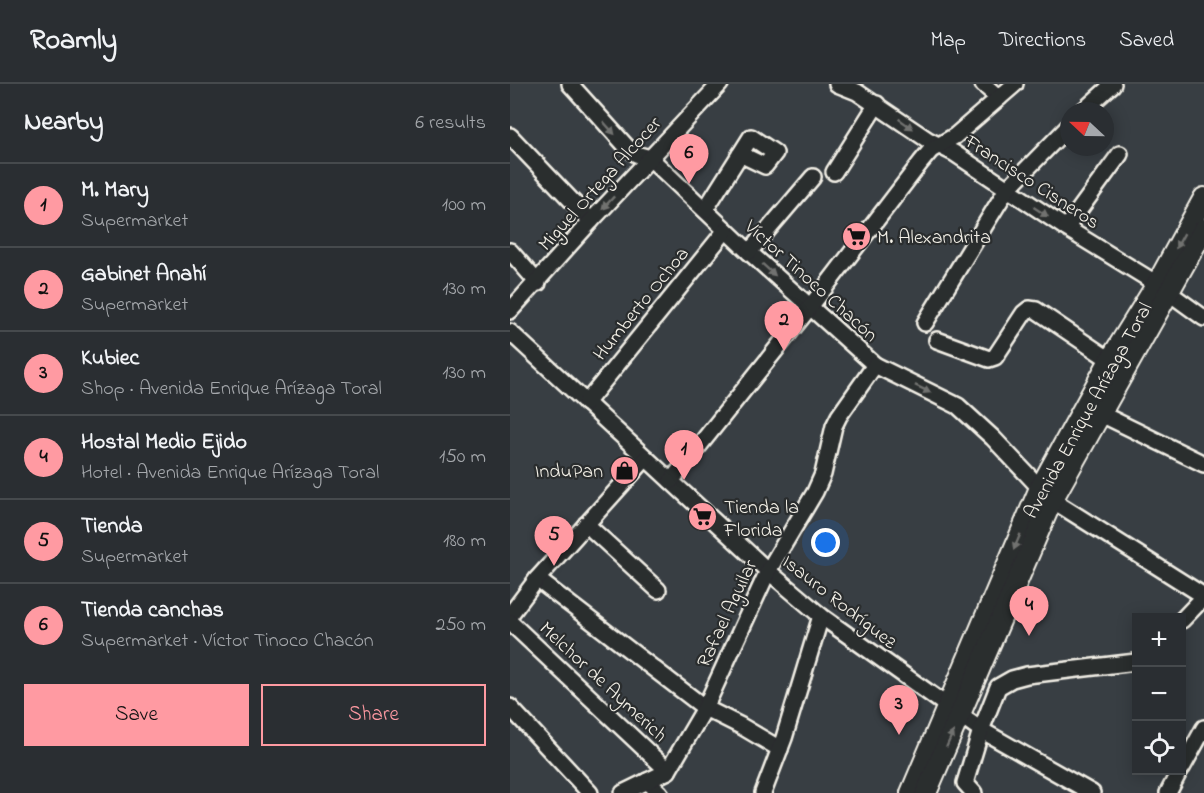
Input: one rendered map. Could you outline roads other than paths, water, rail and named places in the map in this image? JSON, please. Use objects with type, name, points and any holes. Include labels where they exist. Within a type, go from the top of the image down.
[{"type":"main road","name":"Avenida Enrique Arízaga Toral","points":[[1046,494],[1099,413],[1163,288],[1204,198]]},
{"type":"main road","name":"Avenida Enrique Arízaga Toral","points":[[910,793],[953,711],[1046,494],[1110,360],[1204,229]]},
{"type":"main road","name":"Avenida Enrique Arízaga Toral","points":[[926,793],[953,711]]},
{"type":"street","name":"Víctor Tinoco Chacón","points":[[570,84],[626,146],[636,154],[650,158],[749,252],[875,365],[958,406],[993,438],[1046,494],[1204,597]]},
{"type":"street","name":"Miguel Ortega Alcocer","points":[[510,312],[591,221],[720,84]]},
{"type":"street","name":"Francisco Cisneros","points":[[837,84],[858,92],[954,153],[1066,228],[1163,288],[1204,318]]},
{"type":"street","points":[[983,84],[999,98]]},
{"type":"street","points":[[672,481],[931,150],[955,136],[1015,84]]},
{"type":"street","points":[[1093,102],[1113,84]]},
{"type":"street","points":[[834,172],[877,104]]},
{"type":"street","points":[[925,323],[1007,189],[1060,135]]},
{"type":"street","points":[[510,136],[591,221]]},
{"type":"street","points":[[705,210],[740,154]]},
{"type":"street","points":[[1066,228],[1120,154]]},
{"type":"street","points":[[749,252],[813,177]]},
{"type":"street","name":"Humberto Ochoa","points":[[586,403],[726,230]]},
{"type":"street","points":[[510,251],[538,283]]},
{"type":"street","points":[[937,340],[989,359],[995,357],[1029,309],[1036,310],[1110,360]]},
{"type":"street","name":"Isauro Rodríguez","points":[[510,333],[768,572],[821,616],[981,730],[1092,793]]},
{"type":"street","name":"Rafael Aguilar","points":[[668,771],[705,708],[784,540],[803,514],[823,474],[834,426],[839,416],[875,365]]},
{"type":"street","points":[[1099,413],[1204,464]]},
{"type":"street","points":[[510,615],[537,579],[646,458]]},
{"type":"street","points":[[586,524],[658,590]]},
{"type":"street","points":[[537,579],[705,708],[780,749]]},
{"type":"street","points":[[1186,617],[1204,597]]},
{"type":"street","name":"Melchor de Aymerich","points":[[510,615],[668,771]]},
{"type":"street","points":[[763,793],[780,749],[821,616]]},
{"type":"street","points":[[968,790],[981,730],[998,687],[1012,679],[1027,675],[1132,663]]},
{"type":"street","points":[[510,707],[590,793]]},
{"type":"street","points":[[1186,761],[1204,728]]},
{"type":"street","points":[[623,793],[668,771]]},
{"type":"street","points":[[1168,793],[1178,775]]},
{"type":"street","points":[[647,781],[660,793]]},
{"type":"place","name":"Tienda canchas","points":[[689,184]]},
{"type":"place","name":"M. Alexandrita","points":[[856,236]]},
{"type":"place","name":"Gabinet Anahí","points":[[784,351]]},
{"type":"place","name":"InduPan","points":[[624,470]]},
{"type":"place","name":"M. Mary","points":[[684,480]]},
{"type":"place","name":"Tienda la Florida","points":[[703,517]]},
{"type":"place","name":"Tienda","points":[[554,566]]},
{"type":"place","name":"Hostal Medio Ejido","points":[[1029,636]]},
{"type":"place","name":"Kubiec","points":[[899,735]]}]
